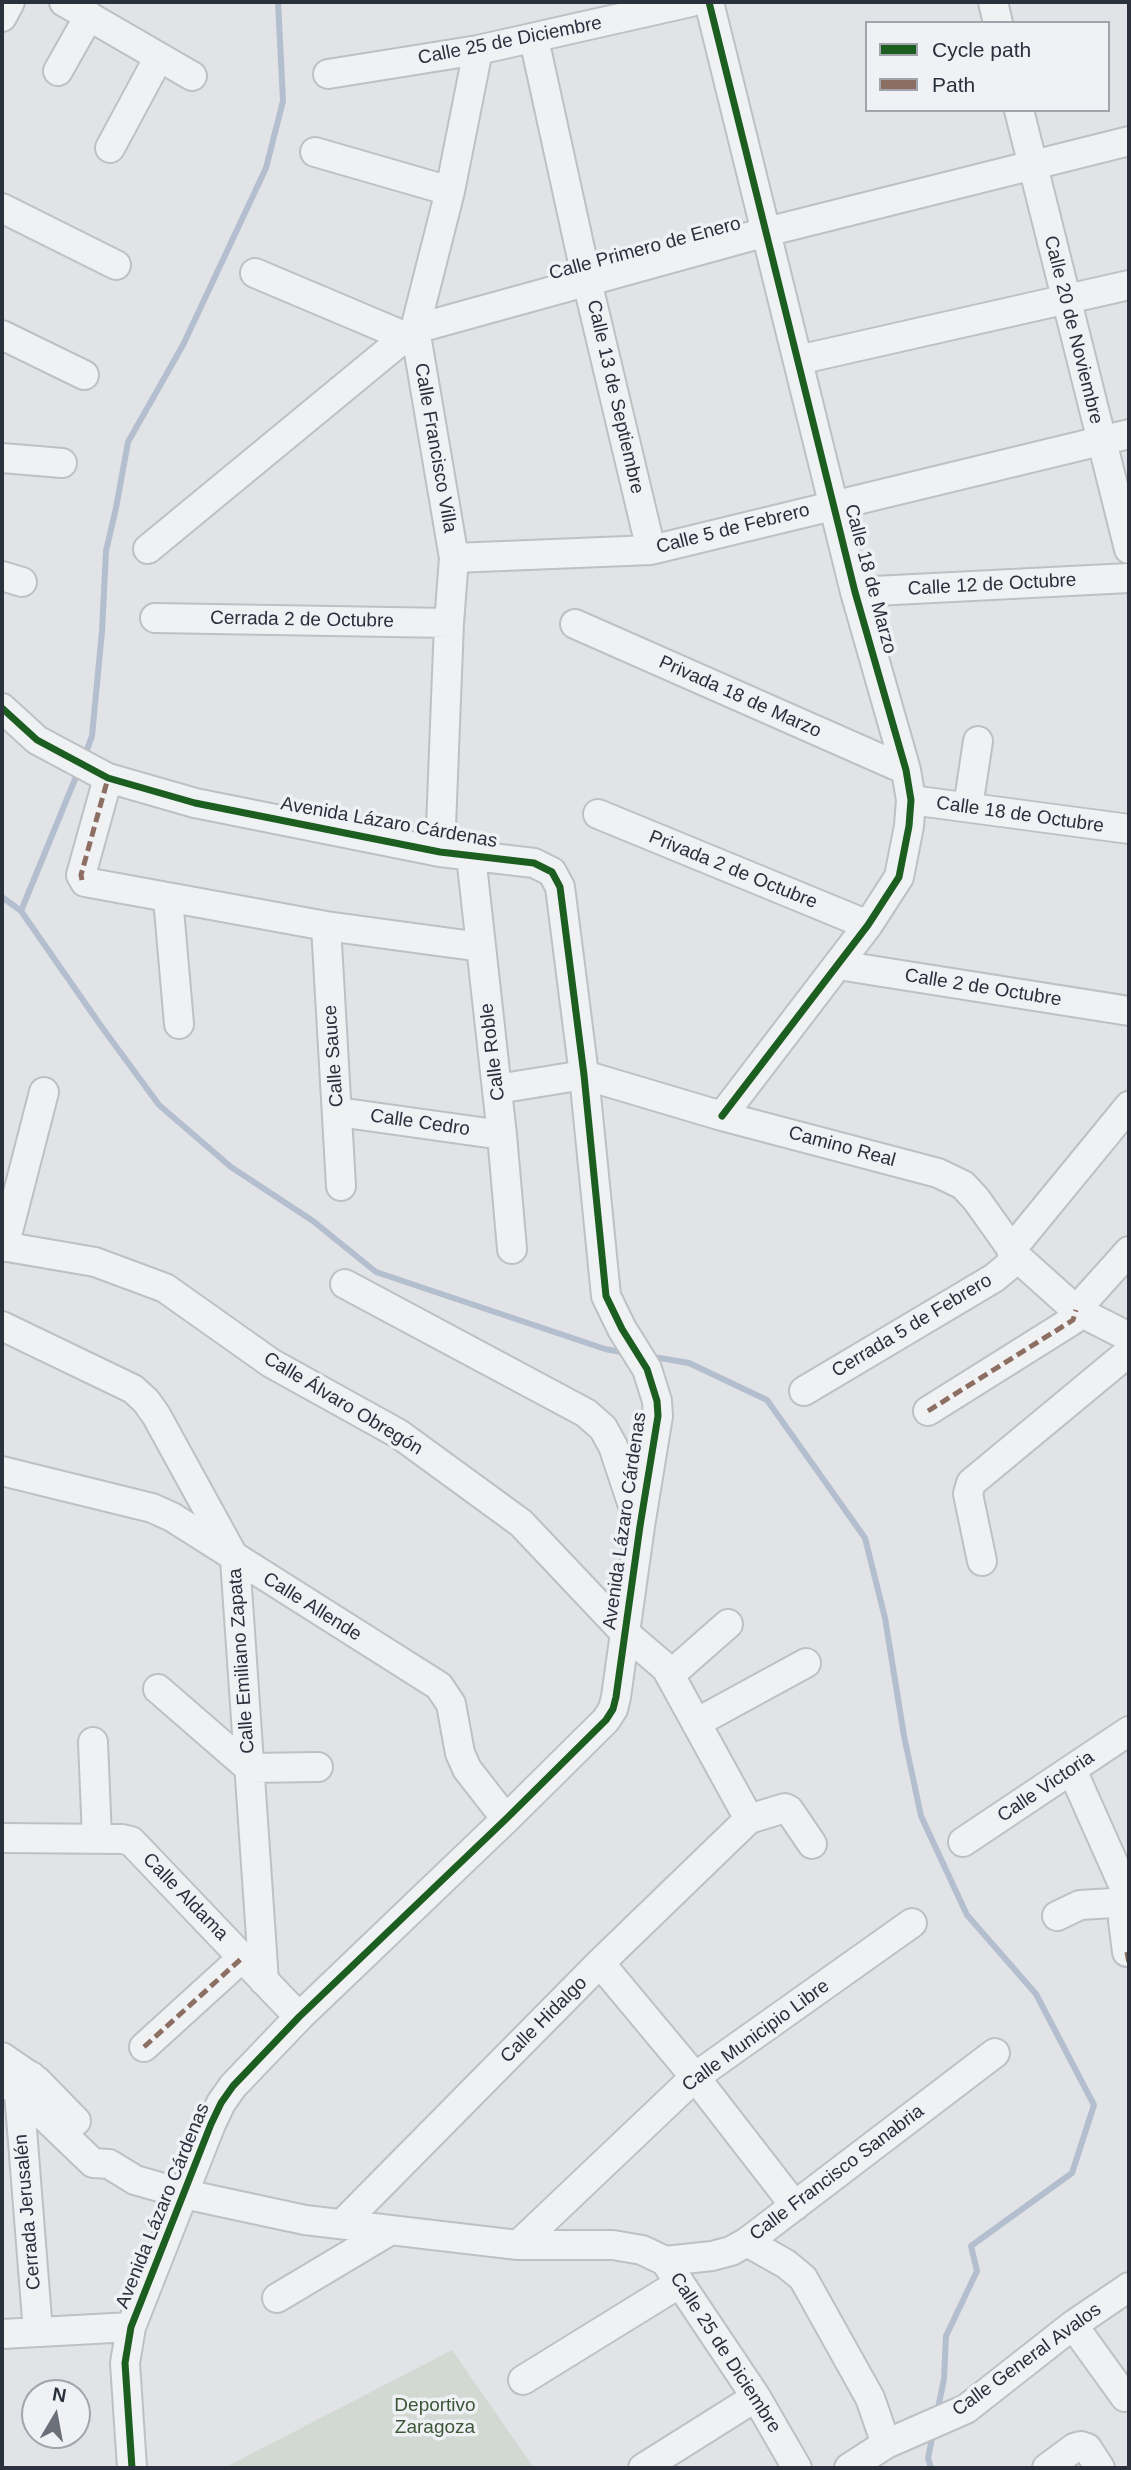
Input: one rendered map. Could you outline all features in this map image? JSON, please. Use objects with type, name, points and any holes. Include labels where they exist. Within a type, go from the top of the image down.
[{"type":"street","points":[[2,17],[10,2]]},
{"type":"street","points":[[64,2],[192,76]]},
{"type":"street","name":"Calle 25 de Diciembre","points":[[328,74],[478,50],[691,2]]},
{"type":"street","name":"Calle 18 de Marzo","points":[[709,2],[855,592],[906,770],[911,800],[899,877],[868,925],[722,1116]]},
{"type":"street","points":[[993,2],[998,21]]},
{"type":"street","points":[[58,71],[89,16]]},
{"type":"street","name":"Calle 13 de Septiembre","points":[[534,38],[587,281],[651,550]]},
{"type":"street","name":"Calle Francisco Villa","points":[[440,852],[454,558],[410,333],[450,191],[478,50]]},
{"type":"street","points":[[110,148],[159,57]]},
{"type":"street","name":"Calle 20 de Noviembre","points":[[1019,112],[1129,549]]},
{"type":"street","name":"Calle Primero de Enero","points":[[148,549],[410,333],[766,232],[1129,141]]},
{"type":"street","points":[[315,152],[450,191]]},
{"type":"street","points":[[2,208],[116,265]]},
{"type":"street","points":[[255,273],[410,333]]},
{"type":"street","points":[[798,360],[1129,285]]},
{"type":"street","points":[[2,335],[84,375]]},
{"type":"street","name":"Calle 5 de Febrero","points":[[454,558],[651,550],[1129,434]]},
{"type":"street","points":[[2,458],[62,463]]},
{"type":"street","name":"Calle 12 de Octubre","points":[[855,592],[1129,578]]},
{"type":"street","name":"Cerrada 2 de Octubre","points":[[155,618],[449,623]]},
{"type":"street","name":"Privada 18 de Marzo","points":[[575,625],[906,770]]},
{"type":"street","name":"Avenida Lázaro Cárdenas","points":[[2,708],[37,740],[106,777],[195,803],[440,852],[534,863],[552,872],[560,887],[584,1075],[606,1296],[622,1329],[647,1369],[657,1401],[658,1416],[616,1697],[606,1720],[299,2017],[233,2086],[221,2103],[131,2327],[125,2363],[132,2468]]},
{"type":"street","points":[[968,807],[978,741]]},
{"type":"street","points":[[106,777],[81,875],[82,880],[326,926],[481,947]]},
{"type":"street","name":"Calle 18 de Octubre","points":[[911,800],[1129,830]]},
{"type":"street","name":"Privada 2 de Octubre","points":[[598,814],[868,925]]},
{"type":"street","name":"Calle Roble","points":[[471,856],[512,1249]]},
{"type":"street","points":[[168,898],[179,1024]]},
{"type":"street","name":"Calle Sauce","points":[[326,926],[341,1186]]},
{"type":"street","name":"Calle 2 de Octubre","points":[[838,965],[1129,1011]]},
{"type":"street","name":"Camino Real","points":[[497,1089],[584,1075],[722,1116],[938,1173],[962,1185],[976,1199],[1014,1254],[1076,1310],[1129,1338]]},
{"type":"street","points":[[3,1247],[44,1092]]},
{"type":"street","name":"Cerrada 5 de Febrero","points":[[804,1391],[994,1279],[1129,1106]]},
{"type":"street","name":"Calle Cedro","points":[[338,1112],[502,1135]]},
{"type":"street","name":"Calle Álvaro Obregón","points":[[3,1247],[95,1262],[165,1288],[271,1363],[399,1434],[521,1523],[625,1633],[666,1668],[749,1819]]},
{"type":"street","points":[[928,1412],[1073,1320],[1076,1310],[1129,1251]]},
{"type":"street","points":[[345,1284],[586,1413],[603,1428],[613,1446],[640,1526]]},
{"type":"street","name":"Calle Emiliano Zapata","points":[[2,1326],[133,1390],[146,1401],[235,1559],[264,1980]]},
{"type":"street","points":[[982,1561],[968,1494],[971,1483],[1129,1352]]},
{"type":"street","name":"Calle Allende","points":[[2,1471],[152,1508],[172,1517],[439,1686],[451,1704],[460,1752],[467,1769],[506,1819]]},
{"type":"street","points":[[670,1675],[728,1624]]},
{"type":"street","points":[[696,1723],[806,1663]]},
{"type":"street","points":[[158,1689],[249,1768],[318,1767]]},
{"type":"street","name":"Calle Victoria","points":[[964,1842],[1129,1731]]},
{"type":"street","points":[[93,1742],[97,1838]]},
{"type":"street","points":[[1072,1770],[1129,1902],[1123,1920],[1127,1952]]},
{"type":"street","points":[[749,1819],[785,1808],[812,1844]]},
{"type":"street","name":"Calle Hidalgo","points":[[342,2224],[600,1964],[749,1819]]},
{"type":"street","name":"Calle Aldama","points":[[2,1838],[97,1838],[131,1841],[299,2017]]},
{"type":"street","points":[[1057,1916],[1080,1905],[1129,1902]]},
{"type":"street","name":"Calle Municipio Libre","points":[[518,2245],[695,2077],[912,1923]]},
{"type":"street","points":[[144,2047],[243,1957]]},
{"type":"street","points":[[600,1964],[695,2077],[795,2206]]},
{"type":"street","name":"Calle Francisco Sanabria","points":[[672,2272],[731,2251],[747,2242],[995,2053]]},
{"type":"street","name":"Calle 25 de Diciembre","points":[[2,2057],[17,2083],[93,2163],[109,2164],[135,2180],[184,2194],[305,2220],[518,2245],[613,2245],[642,2250],[672,2272],[756,2397],[797,2468]]},
{"type":"street","name":"Cerrada Jerusalén","points":[[17,2083],[38,2332]]},
{"type":"street","points":[[276,2298],[391,2231]]},
{"type":"street","points":[[747,2242],[786,2264],[803,2278],[870,2398],[886,2444]]},
{"type":"street","points":[[523,2380],[672,2272]]},
{"type":"street","name":"Calle General Avalos","points":[[849,2468],[886,2444],[966,2409],[1073,2325],[1129,2287]]},
{"type":"street","points":[[1073,2325],[1125,2397]]},
{"type":"street","points":[[2,2334],[131,2327]]},
{"type":"street","points":[[643,2468],[756,2397]]},
{"type":"street","points":[[1047,2468],[1074,2448],[1081,2446],[1087,2448],[1100,2468]]},
{"type":"green space","name":"Deportivo Zaragoza","points":[[452,2350],[534,2468],[224,2468]]},
{"type":"waterway","points":[[84,758],[92,736],[106,551],[128,442],[183,345],[266,168],[283,101],[278,2]]},
{"type":"waterway","points":[[21,911],[78,772]]},
{"type":"waterway","points":[[2,897],[21,911],[159,1105],[231,1167],[313,1221],[376,1272],[605,1349],[627,1353]]},
{"type":"waterway","points":[[648,1356],[689,1363],[767,1400],[865,1538],[885,1618],[904,1736],[921,1816],[967,1915],[1036,1994],[1094,2105],[1072,2173],[971,2246],[977,2271],[946,2336],[944,2379],[937,2413]]},
{"type":"waterway","points":[[931,2468],[928,2458],[933,2434]]},
{"type":"marked path","points":[[82,880],[81,875],[108,778]]},
{"type":"marked path","points":[[928,1411],[1073,1320],[1076,1310]]},
{"type":"marked path","points":[[1127,1952],[1129,1963]]},
{"type":"marked path","points":[[144,2047],[243,1957]]},
{"type":"cycle path","points":[[709,2],[855,592],[906,770],[911,800],[899,877],[868,925],[722,1116]]},
{"type":"cycle path","points":[[2,708],[37,740],[108,778],[195,803],[440,852],[534,863],[552,872],[560,887],[584,1075],[606,1296],[622,1329],[647,1369],[657,1401],[658,1416],[613,1709],[606,1720],[506,1819],[299,2017],[233,2086],[221,2103],[131,2327],[125,2363],[132,2468]]}]
